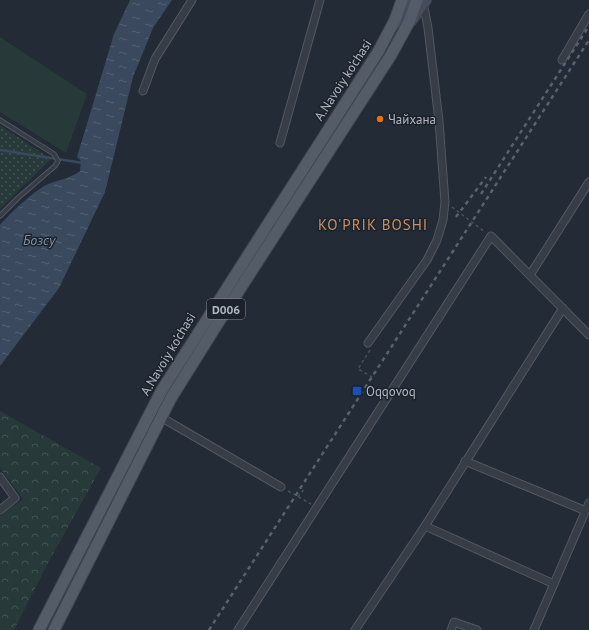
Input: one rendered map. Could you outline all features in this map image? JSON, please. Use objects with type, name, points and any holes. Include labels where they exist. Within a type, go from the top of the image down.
[{"type":"main road","name":"A.Navoiy ko‘chasi","points":[[42,625],[142,426],[162,390],[390,30],[402,0]]},
{"type":"main road","name":"D006","points":[[55,628],[171,398],[422,1]]},
{"type":"main road","points":[[162,390],[164,398],[171,398]]},
{"type":"main road","points":[[142,426],[149,425],[154,430]]},
{"type":"main road","points":[[42,625],[55,628]]},
{"type":"street","points":[[143,91],[155,59],[192,0]]},
{"type":"street","points":[[280,143],[320,0]]},
{"type":"street","points":[[390,30],[413,0]]},
{"type":"street","points":[[368,343],[432,250],[441,229],[445,202],[439,121],[428,28],[422,1]]},
{"type":"street","points":[[562,60],[589,14]]},
{"type":"street","points":[[530,275],[589,182]]},
{"type":"street","points":[[238,630],[491,236],[589,335]]},
{"type":"street","points":[[355,630],[425,526],[563,308]]},
{"type":"street","points":[[150,411],[281,487]]},
{"type":"street","points":[[465,461],[586,511]]},
{"type":"street","points":[[0,477],[15,498],[0,510]]},
{"type":"street","points":[[534,630],[589,503]]},
{"type":"street","points":[[425,526],[554,584]]},
{"type":"street","points":[[451,630],[454,622],[477,630]]},
{"type":"lane","points":[[0,120],[54,154],[58,161],[56,166],[19,197],[0,216]]},
{"type":"path","points":[[445,202],[491,236]]},
{"type":"path","points":[[368,343],[372,346],[358,369],[374,378]]},
{"type":"path","points":[[281,487],[316,508]]},
{"type":"path","points":[[298,497],[305,488]]},
{"type":"green space","points":[[0,37],[87,94],[66,153],[0,112]]},
{"type":"green space","points":[[0,125],[51,159],[0,209]]},
{"type":"green space","points":[[0,411],[101,468],[49,561],[14,630],[0,630],[0,516],[23,499],[0,468]]},
{"type":"water","name":"Бозсу","points":[[130,0],[172,0],[153,28],[133,77],[105,192],[59,288],[0,366],[0,225],[36,191],[48,184],[80,171],[81,161],[77,157],[114,34]]},
{"type":"waterway","points":[[0,150],[83,163]]},
{"type":"railway","points":[[481,194],[589,26]]},
{"type":"railway","points":[[209,630],[589,40]]},
{"type":"railway","points":[[456,217],[486,177]]},
{"type":"place","name":"Чайхана","points":[[380,119]]},
{"type":"place","name":"Oqqovoq","points":[[357,391]]},
{"type":"district","name":"KO'PRIK BOSHI","points":[[373,224]]}]
